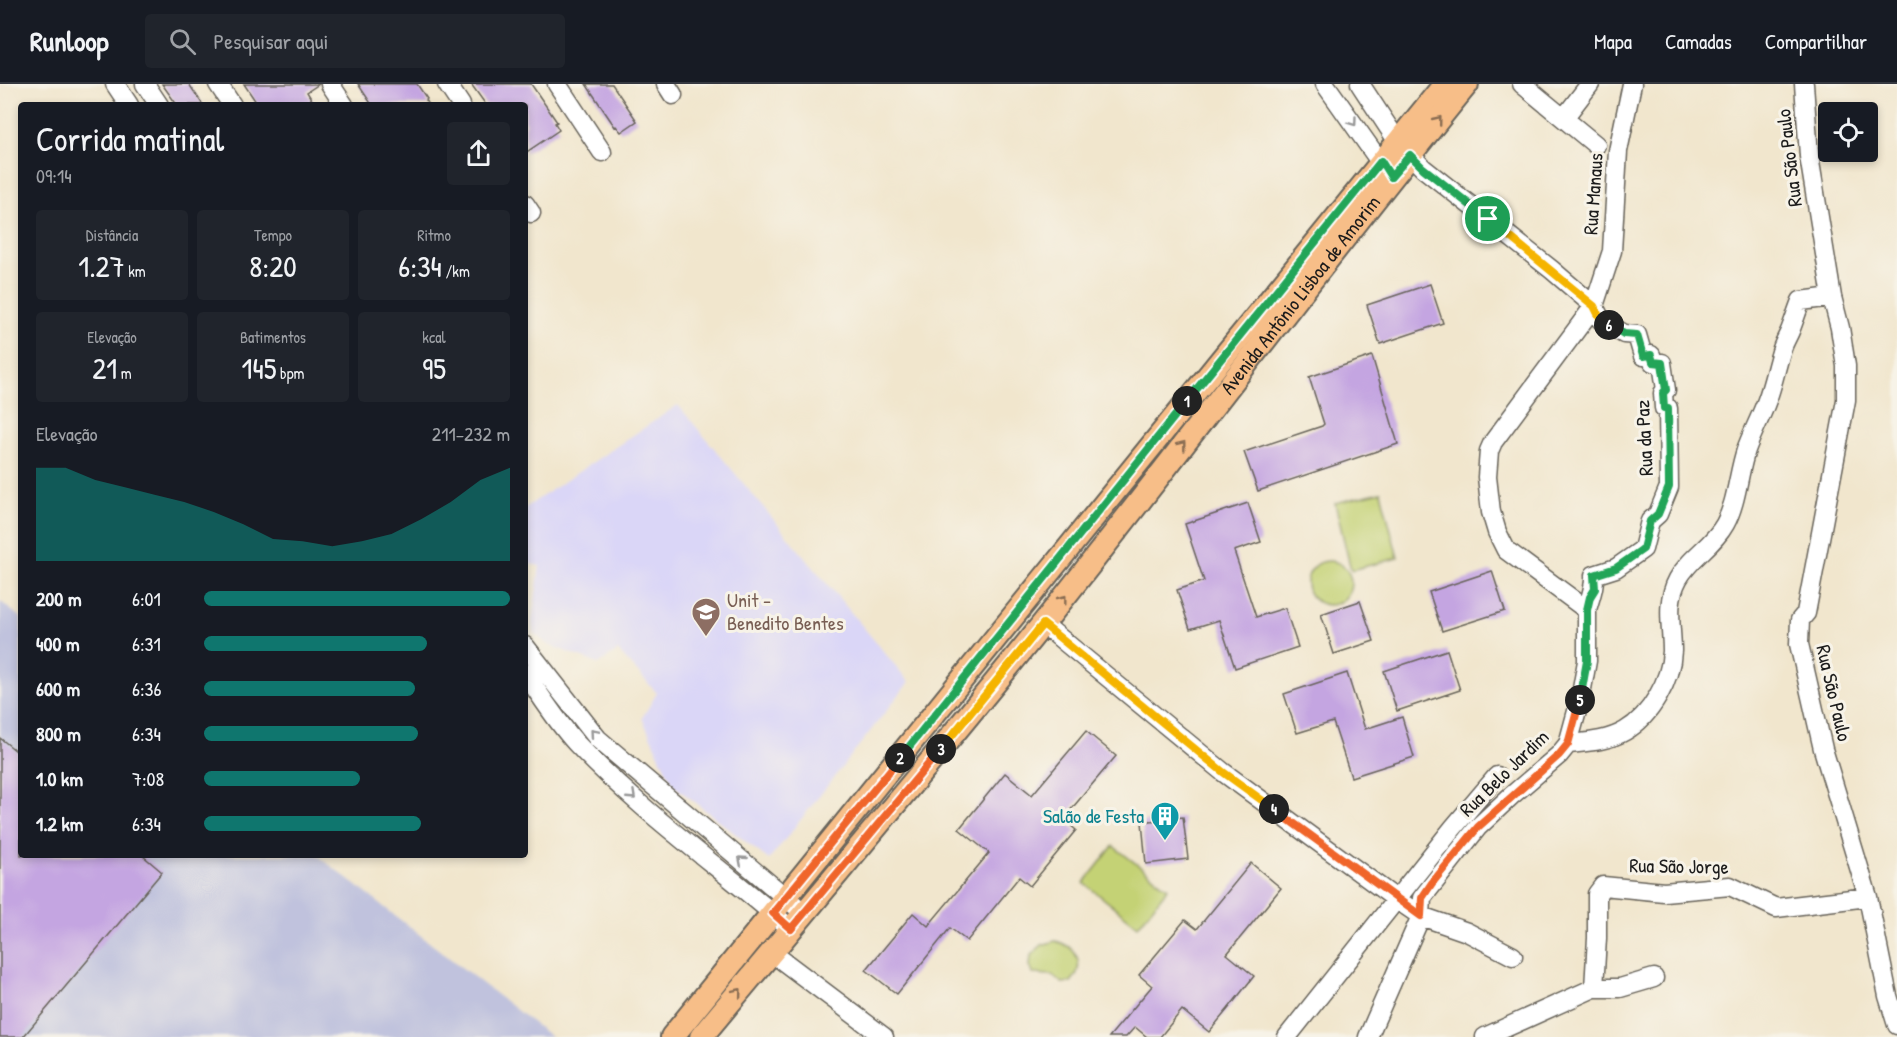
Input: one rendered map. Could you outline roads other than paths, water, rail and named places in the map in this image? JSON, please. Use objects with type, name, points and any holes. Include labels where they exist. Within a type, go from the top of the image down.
[{"type":"main road","name":"Avenida Antônio Lisboa de Amorim","points":[[1404,149],[1445,84]]},
{"type":"main road","name":"Avenida Antônio Lisboa de Amorim","points":[[672,1037],[1386,169],[1467,84]]},
{"type":"main road","name":"Avenida Antônio Lisboa de Amorim","points":[[701,1037],[902,798],[1043,624],[1386,169]]},
{"type":"street","points":[[115,84],[127,102]]},
{"type":"street","points":[[145,84],[157,102]]},
{"type":"street","points":[[219,84],[230,102]]},
{"type":"street","points":[[330,84],[342,102]]},
{"type":"street","points":[[447,84],[459,102]]},
{"type":"street","points":[[557,84],[602,152]]},
{"type":"street","points":[[1325,84],[1386,169]]},
{"type":"street","points":[[1360,84],[1404,149],[1423,168],[1594,306],[1493,442],[1489,451],[1487,477],[1491,512],[1506,550],[1587,610]]},
{"type":"street","points":[[1522,84],[1596,145]]},
{"type":"street","points":[[1564,118],[1590,84]]},
{"type":"street","name":"Rua Manaus","points":[[1594,306],[1612,251],[1618,151],[1632,84]]},
{"type":"street","name":"Rua São Paulo","points":[[1804,84],[1809,156],[1832,297],[1840,328],[1845,366],[1846,400],[1806,613],[1800,620],[1799,644],[1823,749],[1868,897],[1888,996],[1897,1025]]},
{"type":"street","points":[[1568,744],[1602,740],[1626,730],[1655,700],[1668,675],[1672,652],[1669,622],[1674,586],[1693,559],[1712,543],[1725,524],[1733,504],[1742,463],[1753,430],[1766,404],[1776,376],[1781,349],[1801,301],[1832,297]]},
{"type":"street","name":"Rua da Paz","points":[[1587,610],[1590,597],[1595,589],[1594,575],[1616,568],[1643,549],[1650,521],[1658,514],[1669,487],[1668,408],[1664,408],[1663,393],[1666,390],[1662,363],[1653,362],[1651,355],[1643,356],[1637,335],[1624,334],[1601,320],[1594,306]]},
{"type":"street","name":"Rua Belo Jardim","points":[[1368,1037],[1421,916],[1422,898],[1432,883],[1478,827],[1559,755],[1568,744],[1580,700],[1587,661],[1587,610]]},
{"type":"street","points":[[1043,624],[1223,772],[1421,916],[1467,932],[1513,956]]},
{"type":"street","points":[[528,650],[598,739],[797,921]]},
{"type":"street","points":[[528,677],[562,727],[577,744],[638,802],[779,906]]},
{"type":"street","name":"Rua Belo Jardim","points":[[1287,1037],[1396,898],[1497,776]]},
{"type":"street","name":"Rua São Jorge","points":[[1594,988],[1597,894],[1603,886],[1664,892],[1730,886],[1776,908],[1868,897]]},
{"type":"street","points":[[771,952],[884,1037]]},
{"type":"street","points":[[1485,1037],[1594,988],[1620,988],[1654,978]]},
{"type":"place","name":"Unit - Benedito Bentes","points":[[706,638]]},
{"type":"place","name":"Salão de Festa","points":[[1165,842]]}]
